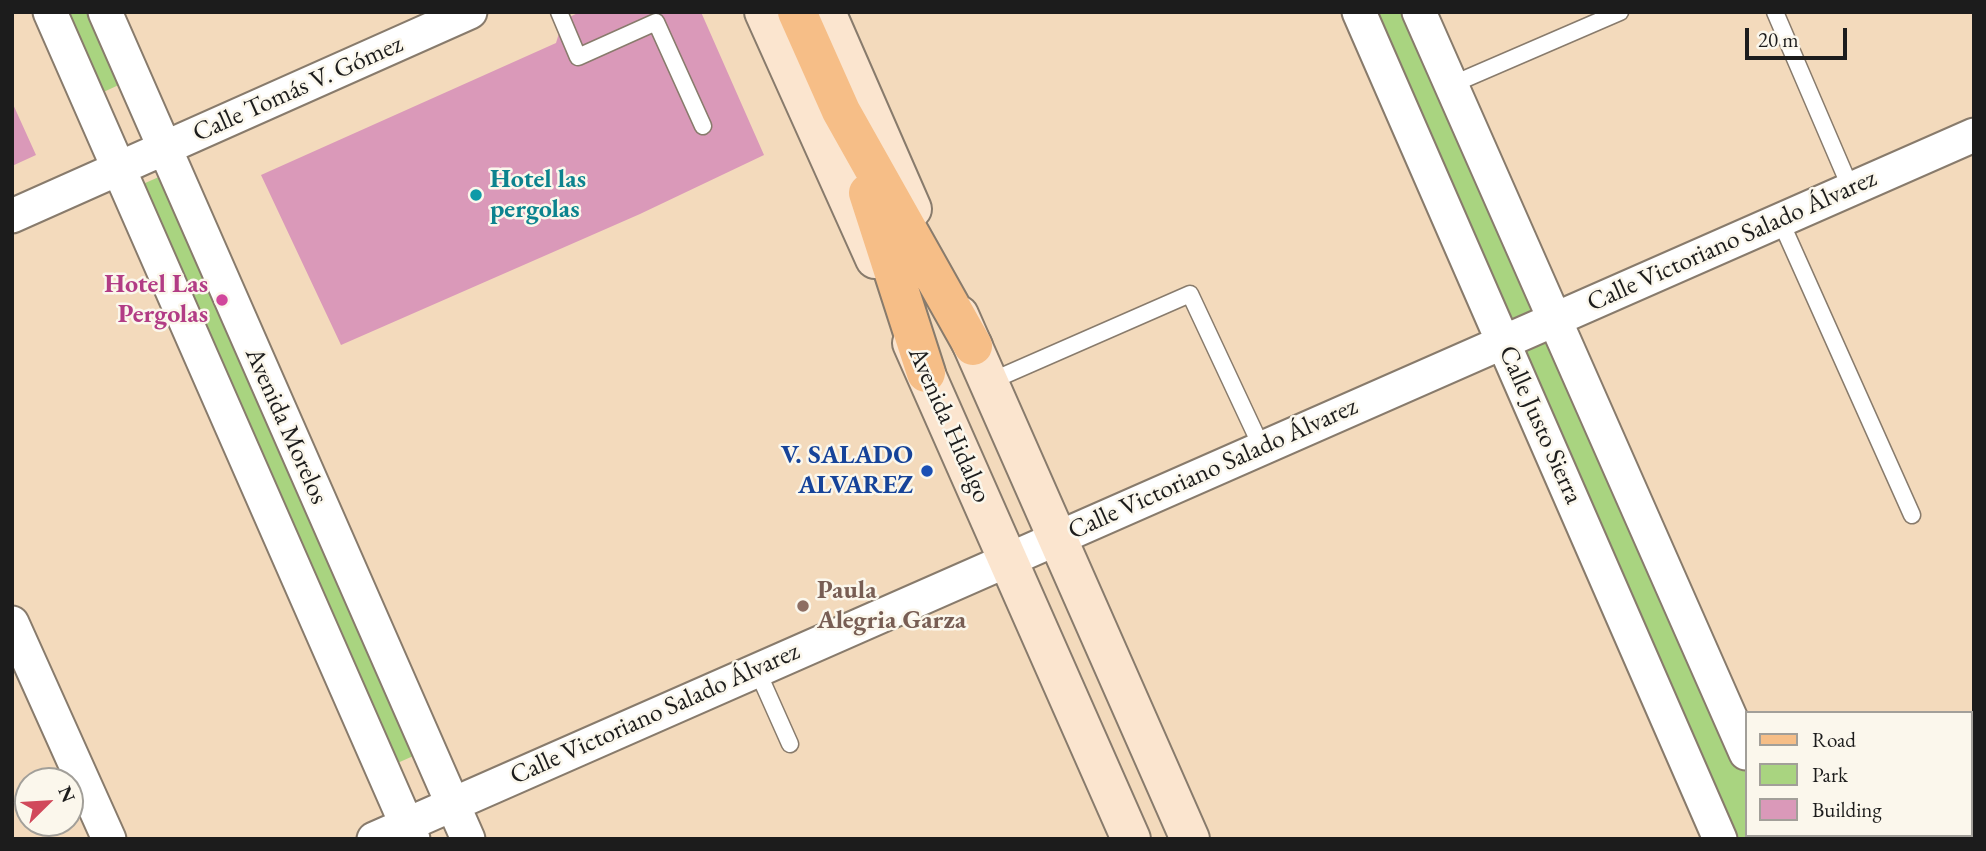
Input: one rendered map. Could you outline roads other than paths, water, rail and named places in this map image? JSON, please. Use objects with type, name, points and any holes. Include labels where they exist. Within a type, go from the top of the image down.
[{"type":"main road","name":"Avenida Hidalgo","points":[[764,12],[1131,839]]},
{"type":"main road","points":[[797,12],[841,111],[973,346]]},
{"type":"main road","name":"Avenida Hidalgo","points":[[826,12],[1190,839]]},
{"type":"main road","points":[[841,111],[926,373]]},
{"type":"street","name":"Avenida Morelos","points":[[50,12],[410,832]]},
{"type":"street","name":"Avenida Morelos","points":[[105,12],[468,839]]},
{"type":"street","name":"Calle Tomás V. Gómez","points":[[12,216],[470,12]]},
{"type":"street","name":"Calle Justo Sierra","points":[[1359,12],[1720,839]]},
{"type":"street","points":[[1419,12],[1744,748]]},
{"type":"street","name":"Calle Victoriano Salado Álvarez","points":[[374,839],[410,832],[452,804],[1974,135]]},
{"type":"street","points":[[12,623],[109,839]]},
{"type":"lane","points":[[559,12],[579,57],[656,22],[703,126]]},
{"type":"lane","points":[[1451,85],[1620,12]]},
{"type":"lane","points":[[1775,12],[1851,189]]},
{"type":"lane","points":[[1780,220],[1912,514]]},
{"type":"lane","points":[[989,382],[1189,294],[1262,448]]},
{"type":"lane","points":[[757,670],[790,744]]},
{"type":"place","name":"Hotel las pergolas","points":[[476,195]]},
{"type":"place","name":"Hotel Las Pergolas","points":[[222,300]]},
{"type":"place","name":"V. SALADO ALVAREZ","points":[[927,471]]},
{"type":"place","name":"Paula Alegria Garza","points":[[803,606]]}]
